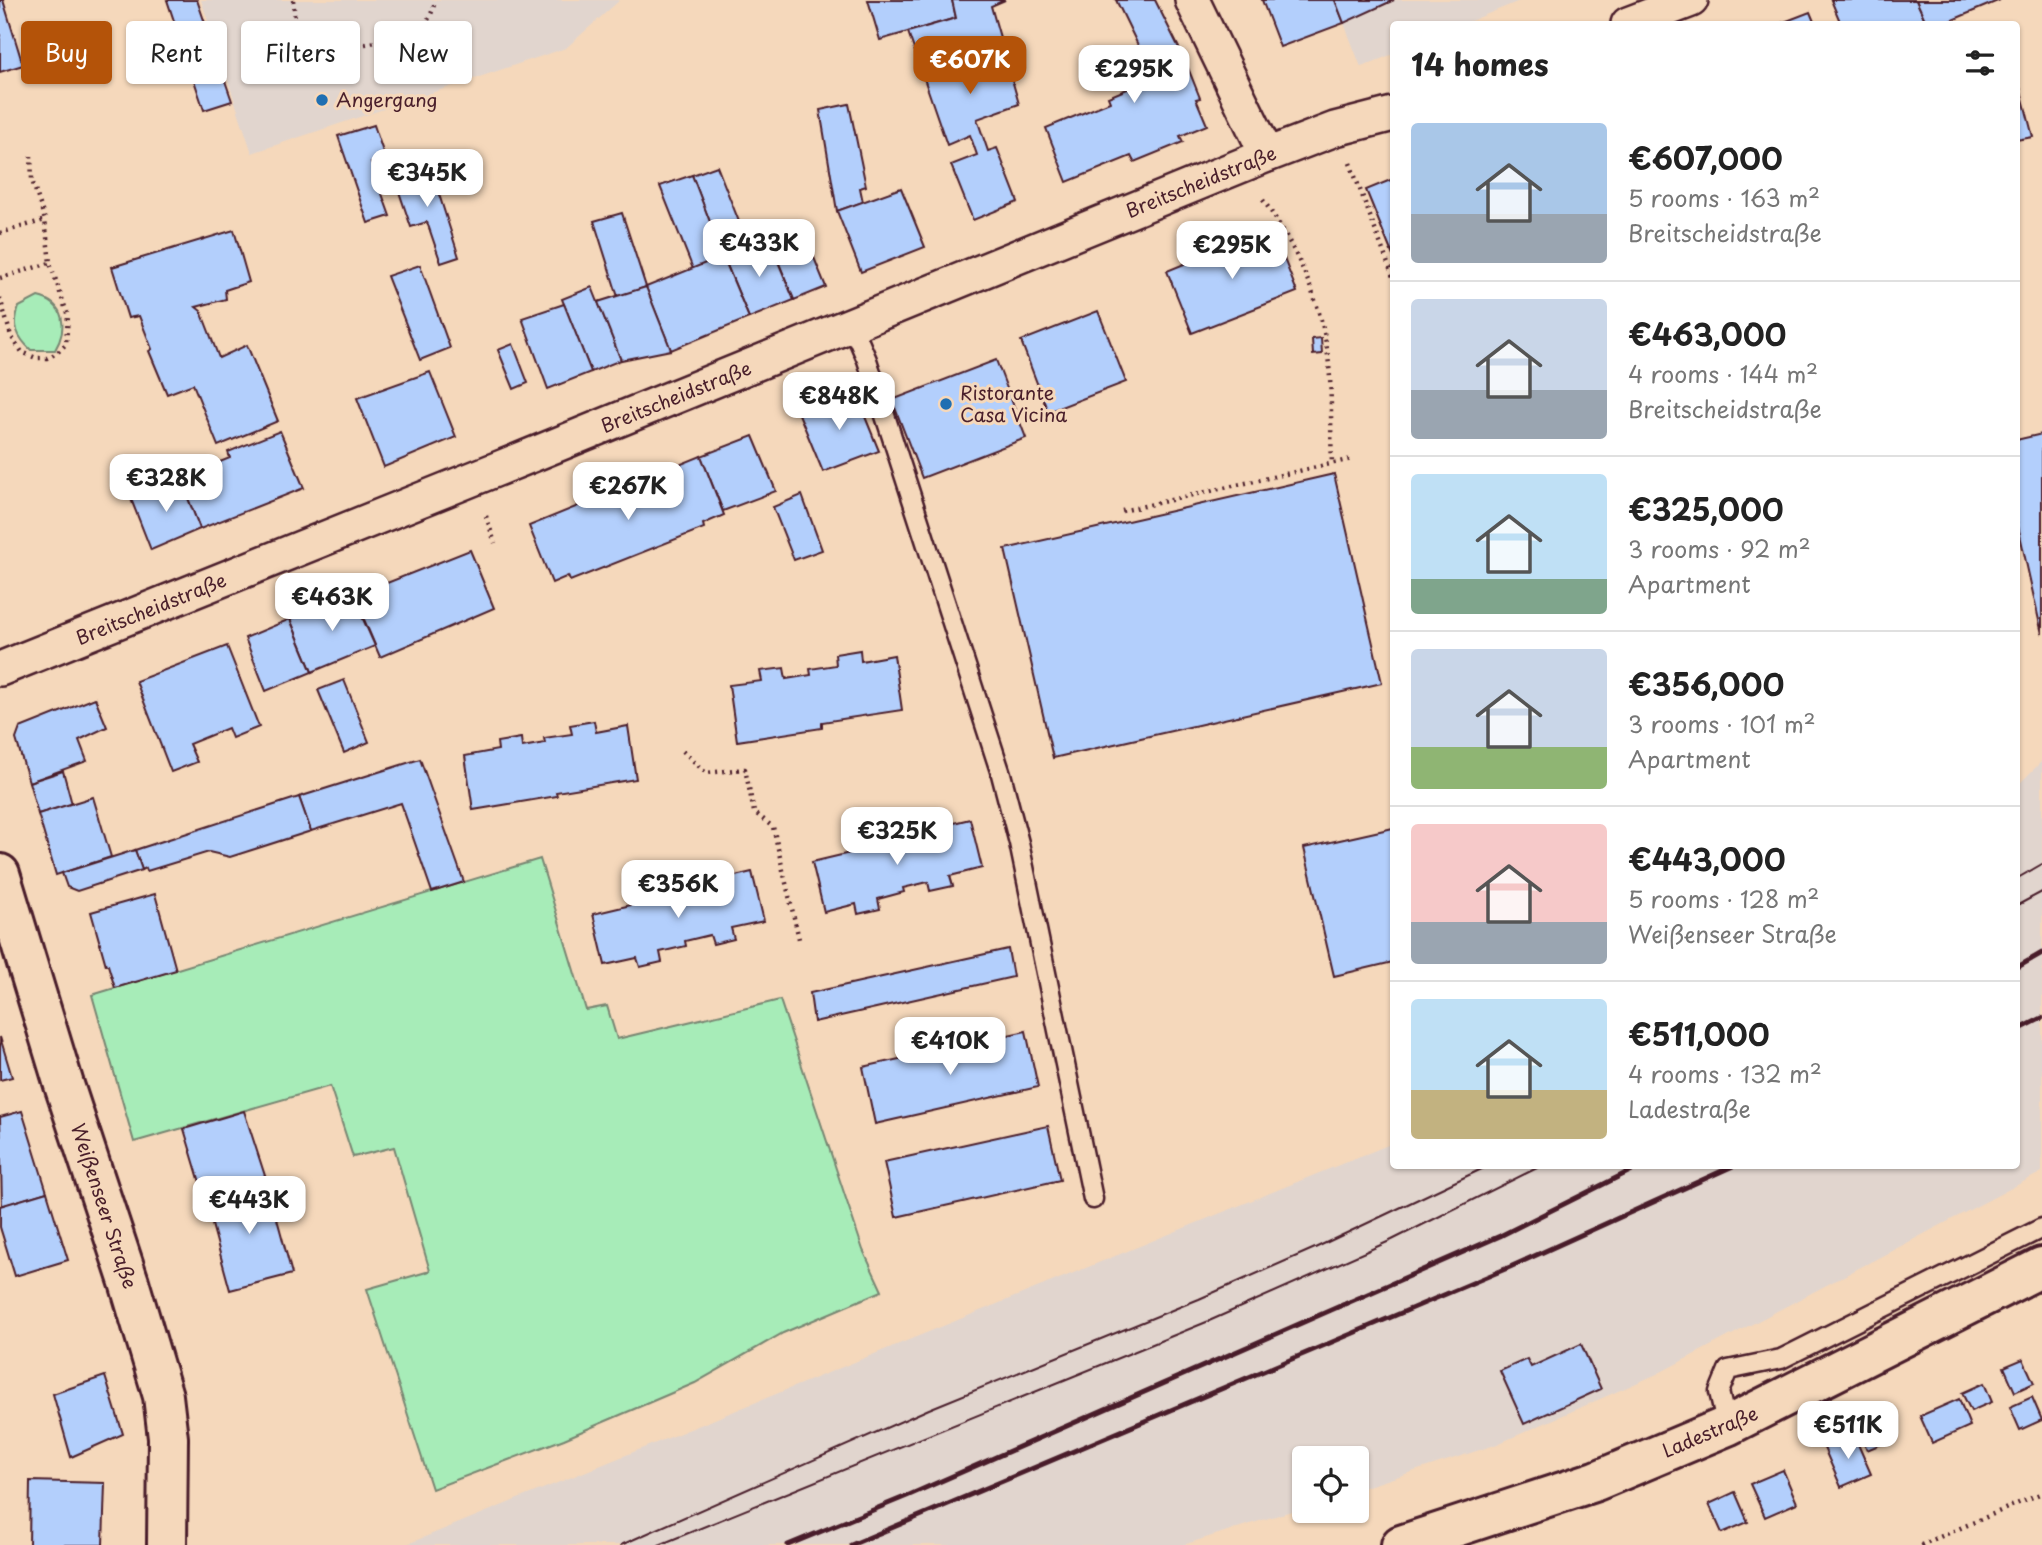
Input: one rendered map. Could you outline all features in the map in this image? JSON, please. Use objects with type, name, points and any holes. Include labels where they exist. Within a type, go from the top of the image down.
[{"type":"street","points":[[1192,0],[1267,155]]},
{"type":"street","points":[[1636,21],[1691,0]]},
{"type":"street","name":"Breitscheidstraße","points":[[0,669],[1267,155],[1335,129],[1390,115]]},
{"type":"street","name":"Weißenseer Straße","points":[[0,874],[61,1077],[129,1282],[163,1396],[168,1438],[167,1545]]},
{"type":"street","name":"Ladestraße","points":[[1401,1545],[1596,1481],[1727,1426],[2042,1267]]},
{"type":"lane","points":[[852,325],[867,360],[1001,774],[1093,1199]]},
{"type":"lane","points":[[1727,1426],[1719,1392],[1728,1370],[1781,1359],[2042,1228]]},
{"type":"path","points":[[293,0],[296,27],[303,39],[324,49],[410,35],[422,29],[433,12],[435,0]]},
{"type":"path","points":[[0,298],[11,336],[22,352],[36,358],[47,358],[57,354],[66,344],[68,316],[50,262],[45,220],[32,180],[31,156]]},
{"type":"path","points":[[1350,163],[1390,269]]},
{"type":"path","points":[[1264,200],[1277,220],[1322,323],[1327,345],[1332,463]]},
{"type":"path","points":[[0,233],[45,220]]},
{"type":"path","points":[[0,278],[50,262]]},
{"type":"path","points":[[1122,511],[1352,459]]},
{"type":"path","points":[[486,516],[495,543]]},
{"type":"path","points":[[683,751],[706,773],[746,769],[754,812],[773,827],[799,939]]},
{"type":"path","points":[[1921,1545],[2042,1493]]},
{"type":"shaded area","name":"Angergang","points":[[201,0],[620,0],[566,48],[472,79],[472,21],[374,21],[374,84],[458,84],[252,153],[227,78],[227,21],[208,21]]},
{"type":"shaded area","points":[[1335,0],[1522,0],[1470,21],[1390,21],[1390,55],[1361,67]]},
{"type":"shaded area","points":[[2042,761],[2042,1172],[1657,1374],[1495,1445],[1369,1486],[1369,1446],[1292,1446],[1292,1511],[1183,1545],[405,1545],[1390,1144],[1390,1169],[2020,1169],[2020,783]]},
{"type":"green space","points":[[38,297],[54,305],[62,318],[62,333],[55,350],[31,350],[17,331],[19,307]]},
{"type":"green space","points":[[540,859],[586,1010],[607,1006],[617,1039],[780,1000],[863,1250],[882,1291],[783,1333],[695,1383],[564,1439],[432,1489],[367,1289],[430,1271],[394,1147],[353,1157],[330,1086],[134,1142],[92,995]]},
{"type":"building","points":[[0,0],[3,0],[21,66],[0,72]]},
{"type":"building","points":[[167,0],[197,0],[204,21],[174,21]]},
{"type":"building","points":[[868,0],[952,0],[956,18],[880,40]]},
{"type":"building","points":[[952,0],[1005,0],[991,6],[1019,104],[977,119],[988,151],[997,148],[1018,202],[973,220],[951,165],[977,155],[970,135],[947,145],[908,32],[956,18]]},
{"type":"building","points":[[1116,0],[1155,0],[1184,58],[1200,98],[1196,99],[1207,125],[1180,136],[1183,142],[1134,162],[1131,156],[1067,182],[1046,128],[1110,102],[1108,97],[1154,78]]},
{"type":"building","points":[[1262,0],[1335,0],[1344,23],[1280,47]]},
{"type":"building","points":[[1335,0],[1394,0],[1344,23]]},
{"type":"building","points":[[1831,0],[1916,0],[1926,21],[1840,21]]},
{"type":"building","points":[[1916,0],[2000,0],[1950,21],[1926,21]]},
{"type":"building","points":[[1810,12],[1814,21],[1787,21]]},
{"type":"building","points":[[195,84],[226,84],[232,101],[204,110]]},
{"type":"building","points":[[2020,87],[2033,137],[2020,139]]},
{"type":"building","points":[[849,104],[866,186],[860,188],[863,202],[837,211],[820,110]]},
{"type":"building","points":[[374,125],[385,158],[371,163],[390,216],[368,223],[338,136]]},
{"type":"building","points":[[430,166],[459,257],[441,263],[427,222],[411,227],[394,177]]},
{"type":"building","points":[[717,166],[749,247],[723,256],[692,175]]},
{"type":"building","points":[[692,175],[723,256],[693,269],[660,186]]},
{"type":"building","points":[[1390,180],[1390,249],[1366,190]]},
{"type":"building","points":[[901,188],[925,247],[861,272],[837,211]]},
{"type":"building","points":[[622,213],[646,287],[618,297],[594,221]]},
{"type":"building","points":[[799,221],[826,287],[794,300],[767,234]]},
{"type":"building","points":[[1272,228],[1297,292],[1192,333],[1167,271]]},
{"type":"building","points":[[234,230],[249,282],[225,290],[226,299],[196,307],[201,311],[219,358],[247,345],[278,421],[218,446],[193,384],[167,394],[149,351],[152,349],[139,316],[128,318],[112,267]]},
{"type":"building","points":[[769,240],[794,300],[749,318],[723,256]]},
{"type":"building","points":[[723,256],[749,318],[671,350],[646,287]]},
{"type":"building","points":[[420,265],[450,348],[420,360],[387,276]]},
{"type":"building","points":[[592,287],[621,360],[591,372],[562,299]]},
{"type":"building","points":[[646,287],[671,350],[621,360],[598,302]]},
{"type":"building","points":[[564,304],[591,372],[548,389],[522,318]]},
{"type":"building","points":[[1098,311],[1126,382],[1048,412],[1021,341]]},
{"type":"building","points":[[1321,338],[1322,354],[1313,355],[1312,339]]},
{"type":"building","points":[[513,344],[528,383],[514,389],[498,350]]},
{"type":"building","points":[[996,360],[1026,438],[922,478],[892,400]]},
{"type":"building","points":[[430,372],[456,437],[384,467],[357,398]]},
{"type":"building","points":[[855,392],[879,451],[823,472],[799,414]]},
{"type":"building","points":[[280,431],[304,488],[200,529],[180,478],[230,458],[228,452]]},
{"type":"building","points":[[2042,434],[2042,634],[2020,535],[2020,439]]},
{"type":"building","points":[[753,436],[776,491],[723,511],[701,456]]},
{"type":"building","points":[[701,456],[724,515],[703,524],[704,528],[570,581],[568,576],[552,583],[529,526]]},
{"type":"building","points":[[1334,474],[1382,683],[1053,758],[1005,549]]},
{"type":"building","points":[[180,478],[200,529],[151,550],[131,499]]},
{"type":"building","points":[[802,495],[822,550],[794,560],[773,507]]},
{"type":"building","points":[[470,550],[494,608],[380,657],[354,596]]},
{"type":"building","points":[[352,594],[375,646],[312,672],[290,619]]},
{"type":"building","points":[[290,619],[312,672],[266,691],[245,638]]},
{"type":"building","points":[[227,646],[259,727],[232,738],[228,728],[189,744],[197,762],[171,772],[136,681]]},
{"type":"building","points":[[860,650],[861,661],[894,655],[902,710],[822,722],[822,728],[737,741],[729,685],[762,681],[760,671],[784,668],[786,679],[811,675],[810,669],[836,665],[835,654]]},
{"type":"building","points":[[344,680],[369,742],[344,753],[318,690]]},
{"type":"building","points":[[95,698],[107,727],[79,740],[87,761],[29,782],[16,739],[20,728]]},
{"type":"building","points":[[594,721],[596,732],[628,726],[636,779],[556,792],[557,796],[473,810],[465,756],[498,750],[497,742],[521,738],[522,747],[545,743],[544,738],[572,734],[570,725]]},
{"type":"building","points":[[420,759],[464,882],[432,892],[401,803],[311,831],[299,797]]},
{"type":"building","points":[[63,771],[72,804],[38,814],[29,782]]},
{"type":"building","points":[[93,797],[111,857],[56,875],[38,814]]},
{"type":"building","points":[[299,797],[311,831],[230,857],[209,852],[147,871],[146,868],[142,870],[135,850]]},
{"type":"building","points":[[970,819],[982,868],[950,876],[953,886],[930,891],[928,882],[903,888],[904,892],[878,899],[880,909],[858,914],[856,904],[824,912],[812,862],[892,843],[891,838]]},
{"type":"building","points":[[1390,829],[1390,963],[1334,976],[1304,848]]},
{"type":"building","points":[[135,850],[142,870],[77,891],[67,887],[62,873]]},
{"type":"building","points":[[752,872],[764,921],[731,928],[734,939],[713,944],[710,935],[685,941],[686,946],[660,952],[662,962],[640,967],[637,958],[605,965],[593,914]]},
{"type":"building","points":[[155,894],[176,970],[115,988],[91,912]]},
{"type":"building","points":[[1008,949],[1013,977],[814,1022],[810,993]]},
{"type":"building","points":[[1026,1031],[1038,1087],[875,1124],[863,1067]]},
{"type":"building","points":[[0,1037],[12,1077],[0,1080]]},
{"type":"building","points":[[22,1111],[47,1192],[2,1206],[0,1117]]},
{"type":"building","points":[[244,1111],[267,1182],[205,1199],[184,1129]]},
{"type":"building","points":[[1048,1126],[1060,1180],[896,1217],[884,1162]]},
{"type":"building","points":[[267,1182],[292,1274],[230,1290],[205,1199]]},
{"type":"building","points":[[47,1192],[68,1260],[15,1276],[0,1227],[0,1206]]},
{"type":"building","points":[[1581,1344],[1601,1389],[1524,1424],[1500,1371],[1527,1359],[1531,1367]]},
{"type":"building","points":[[2023,1359],[2034,1383],[2015,1392],[2004,1367]]},
{"type":"building","points":[[105,1376],[123,1434],[71,1457],[53,1394]]},
{"type":"building","points":[[1984,1383],[1992,1402],[1971,1411],[1962,1393]]},
{"type":"building","points":[[2032,1397],[2042,1420],[2020,1430],[2010,1407]]},
{"type":"building","points":[[1959,1399],[1970,1426],[1932,1443],[1920,1416]]},
{"type":"building","points":[[1884,1424],[1891,1440],[1867,1450],[1861,1435]]},
{"type":"building","points":[[1854,1435],[1871,1474],[1841,1487],[1824,1448]]},
{"type":"building","points":[[1783,1470],[1797,1503],[1765,1517],[1750,1484]]},
{"type":"building","points":[[30,1481],[105,1483],[103,1545],[29,1545]]},
{"type":"building","points":[[1735,1492],[1748,1522],[1722,1533],[1709,1504]]},
{"type":"tram line","points":[[2020,877],[2042,864]]},
{"type":"tram line","points":[[2020,904],[2042,892]]},
{"type":"tram line","points":[[621,1545],[929,1409],[1199,1299],[1315,1248],[1482,1169]]},
{"type":"tram line","points":[[659,1545],[1209,1321],[1392,1240],[1535,1169]]},
{"type":"railway","points":[[2020,966],[2042,953]]},
{"type":"railway","points":[[2020,1029],[2042,1018]]},
{"type":"railway","points":[[788,1545],[907,1496],[1500,1236],[1634,1169]]},
{"type":"railway","points":[[851,1545],[1510,1267],[1726,1169]]},
{"type":"place","name":"Angergang","points":[[322,100]]},
{"type":"place","name":"Ristorante Casa Vicina","points":[[946,404]]}]
